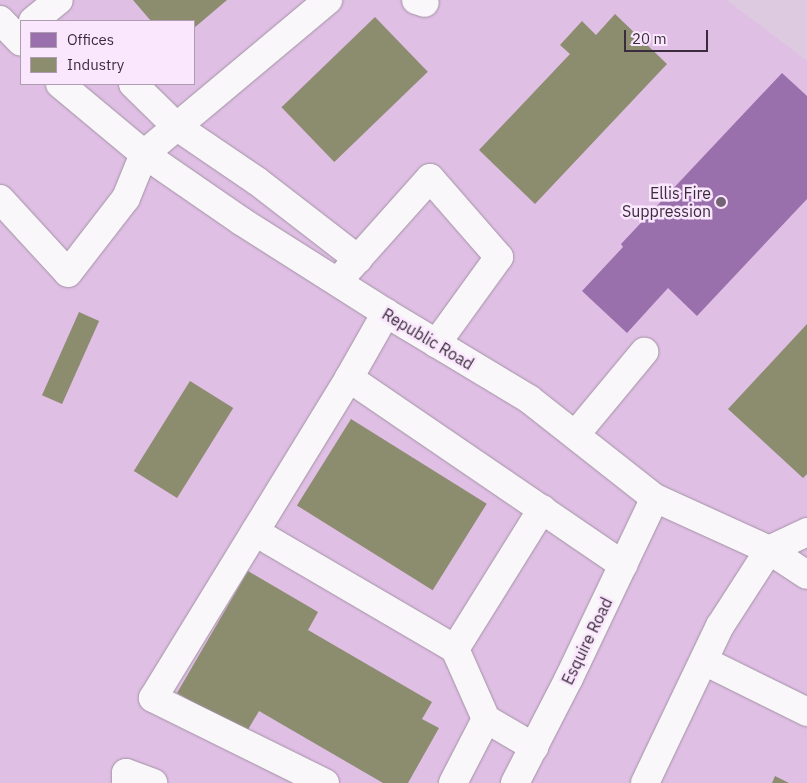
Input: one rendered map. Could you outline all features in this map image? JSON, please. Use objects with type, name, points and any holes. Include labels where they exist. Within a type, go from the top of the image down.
[{"type":"street","points":[[0,199],[68,273],[126,198],[144,154],[328,0]]},
{"type":"street","name":"Republic Road","points":[[61,85],[144,154],[242,221],[338,281],[386,314],[529,399],[576,434],[655,498],[769,550],[807,575]]},
{"type":"street","points":[[134,85],[176,126],[257,181],[358,259]]},
{"type":"street","points":[[338,281],[430,178],[500,257],[436,344]]},
{"type":"street","points":[[325,783],[153,698],[256,532],[386,314]]},
{"type":"street","points":[[576,434],[644,352]]},
{"type":"street","points":[[349,378],[624,565]]},
{"type":"street","name":"Esquire Road","points":[[515,783],[624,565],[655,498]]},
{"type":"street","points":[[455,649],[542,509]]},
{"type":"street","points":[[256,532],[455,649],[486,719],[534,747]]},
{"type":"street","points":[[645,783],[720,626],[769,550],[807,532]]},
{"type":"street","points":[[704,661],[807,712]]},
{"type":"street","points":[[453,783],[486,719]]},
{"type":"street","points":[[126,783],[126,773],[153,783]]},
{"type":"shaded area","points":[[0,0],[726,0],[807,61],[807,783],[0,783]]},
{"type":"building: Offices","points":[[782,73],[807,96],[807,199],[697,316],[668,288],[627,333],[582,291],[623,247],[621,244]]},
{"type":"building: Industry","points":[[133,0],[227,0],[195,27],[195,20],[150,20]]},
{"type":"building: Industry","points":[[615,14],[667,64],[535,204],[479,150],[570,54],[560,45],[582,21],[596,35]]},
{"type":"building: Industry","points":[[375,17],[428,72],[334,162],[281,107]]},
{"type":"building: Industry","points":[[79,312],[99,321],[62,404],[42,395]]},
{"type":"building: Industry","points":[[807,324],[807,474],[803,478],[728,409]]},
{"type":"building: Industry","points":[[190,381],[233,408],[177,498],[134,471]]},
{"type":"building: Industry","points":[[351,419],[487,504],[433,590],[297,506]]},
{"type":"building: Industry","points":[[248,571],[318,612],[308,630],[432,702],[422,719],[439,728],[408,783],[383,783],[259,711],[246,733],[177,693]]},
{"type":"building: Industry","points":[[775,776],[789,783],[772,783]]},
{"type":"place","name":"Ellis Fire Suppression","points":[[721,202]]}]
